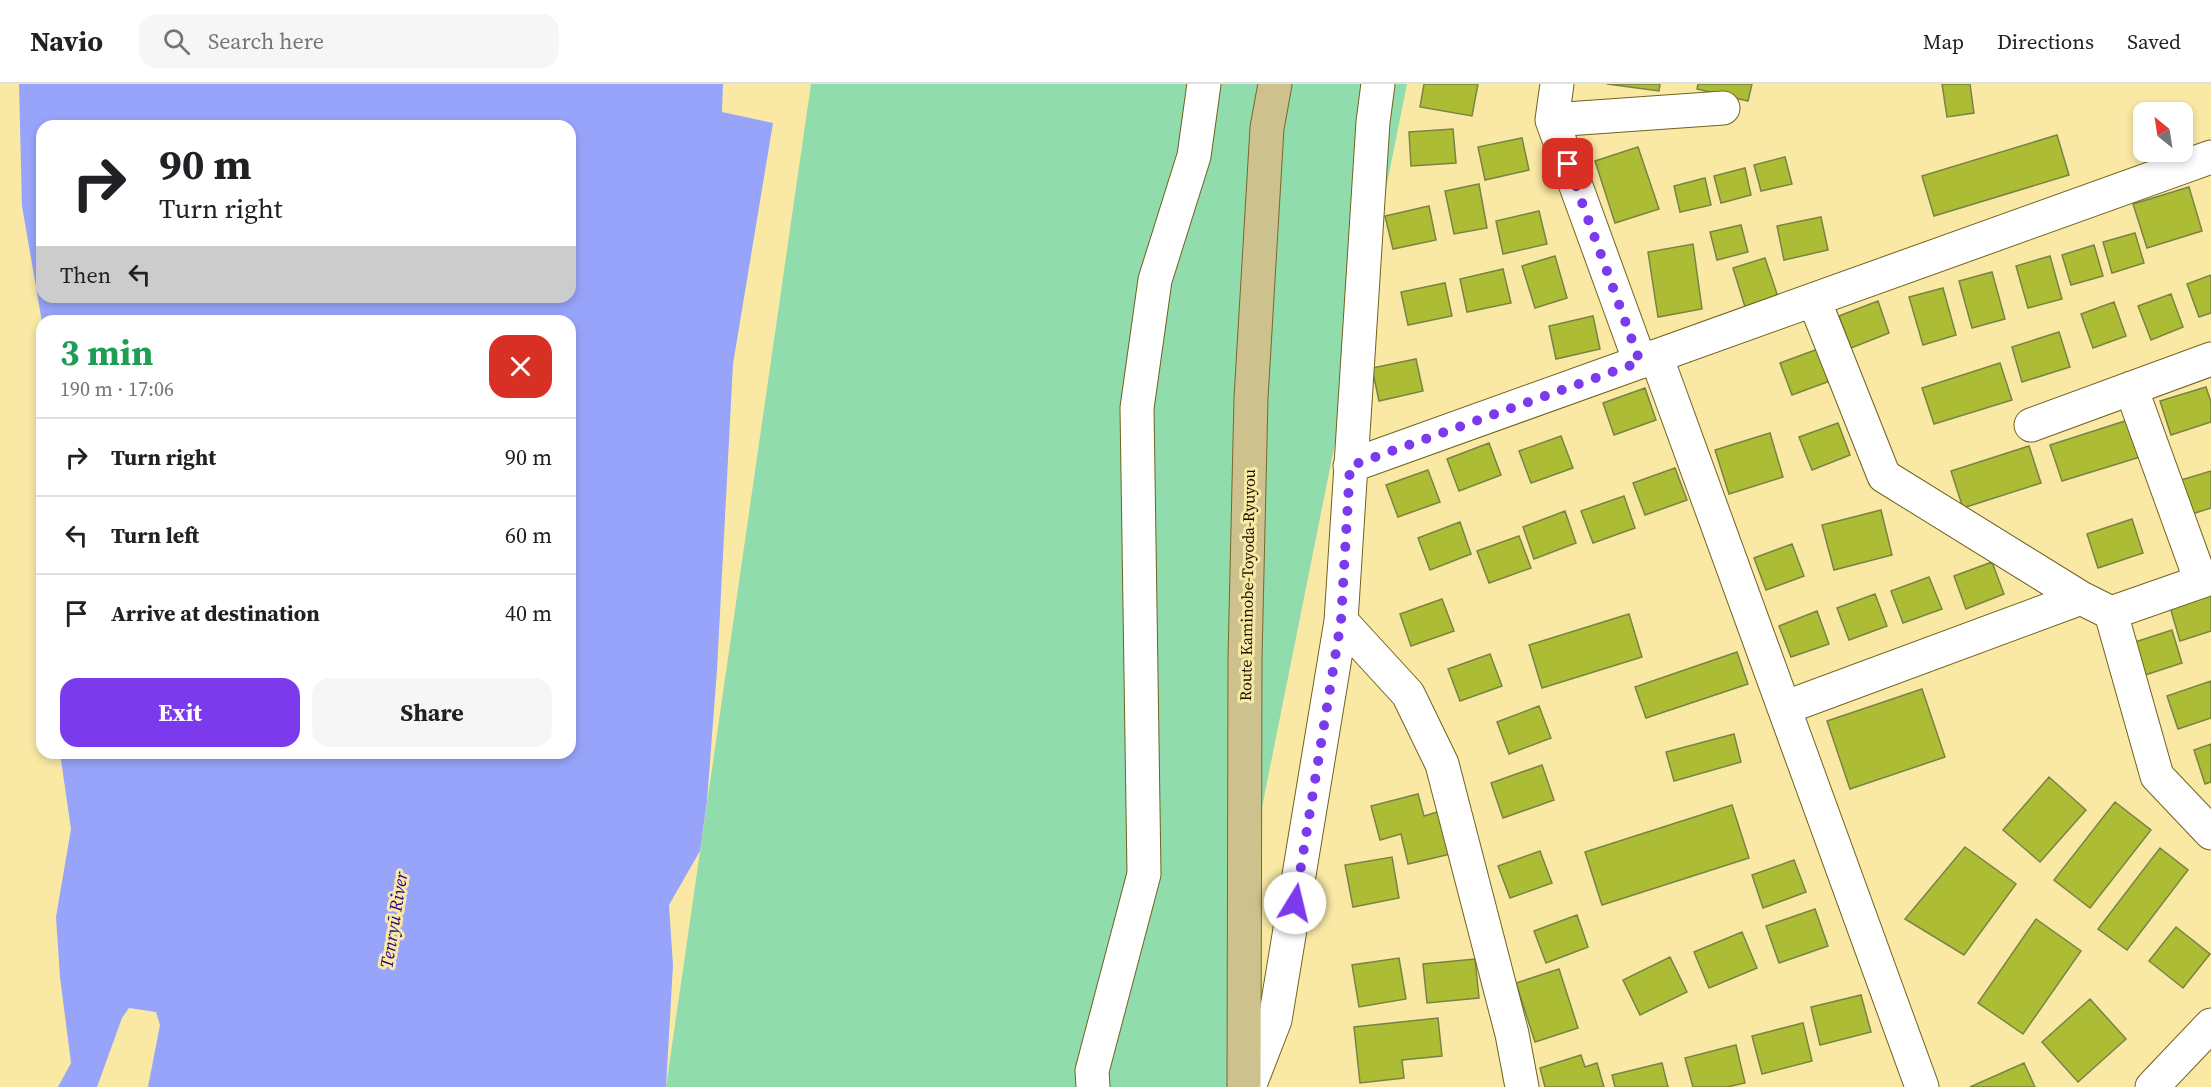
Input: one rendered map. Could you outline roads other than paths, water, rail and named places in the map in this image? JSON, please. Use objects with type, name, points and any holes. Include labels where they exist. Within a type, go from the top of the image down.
[{"type":"main road","name":"Route Kaminobe-Toyoda-Ryuyou","points":[[1246,1087],[1245,670],[1251,398],[1268,128],[1275,84]]},
{"type":"street","points":[[1094,1087],[1092,1071],[1144,874],[1137,408],[1155,280],[1194,156],[1204,84]]},
{"type":"street","points":[[1246,1087],[1275,1020],[1341,621],[1372,134],[1378,84]]},
{"type":"street","points":[[1557,84],[1552,120],[1784,708],[1922,1087]]},
{"type":"street","points":[[1552,120],[1723,108]]},
{"type":"street","points":[[1350,466],[2211,157]]},
{"type":"street","points":[[1814,300],[1884,476],[2081,598],[2111,614],[2157,776],[2211,833]]},
{"type":"street","points":[[2031,425],[2211,359]]},
{"type":"street","points":[[2111,614],[2206,580],[2131,388]]},
{"type":"street","points":[[1784,708],[2081,598]]},
{"type":"street","points":[[1341,621],[1408,694],[1442,764],[1512,1034],[1522,1087]]},
{"type":"street","points":[[2157,1085],[2211,1025]]},
{"type":"water","name":"Tenryū River","points":[[19,84],[723,84],[722,112],[773,123],[733,364],[717,670],[707,801],[700,851],[669,905],[673,965],[666,1087],[148,1087],[160,1025],[156,1012],[129,1008],[122,1018],[97,1087],[58,1087],[71,1063],[60,977],[56,917],[71,829],[61,759],[576,759],[576,315],[41,315],[39,303],[576,303],[576,120],[36,120],[36,287],[22,206]]}]
